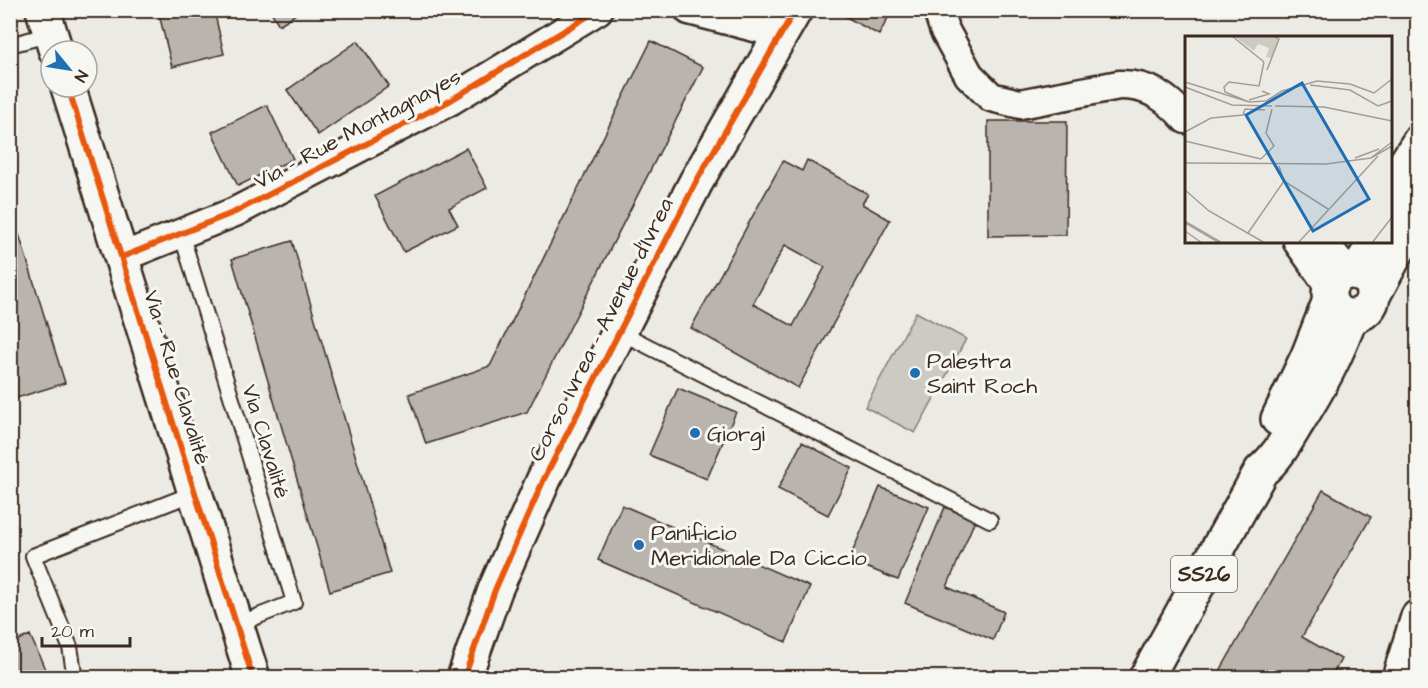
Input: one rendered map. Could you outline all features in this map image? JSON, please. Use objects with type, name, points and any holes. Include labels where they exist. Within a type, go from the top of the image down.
[{"type":"street","name":"Via - Rue Montagnayes","points":[[122,257],[235,212],[451,100],[598,10]]},
{"type":"street","points":[[689,10],[788,22]]},
{"type":"street","points":[[938,10],[944,29],[969,75],[991,98],[1020,104],[1119,85],[1136,84],[1169,102],[1185,118]]},
{"type":"street","name":"Corso Ivrea - Avenue d'Ivrea","points":[[464,678],[495,590],[539,489],[696,182],[788,22]]},
{"type":"street","name":"Via - Rue Clavalité","points":[[72,99],[253,678]]},
{"type":"street","points":[[1392,215],[1401,200],[1418,140]]},
{"type":"street","points":[[1299,243],[1348,290]]},
{"type":"street","points":[[1324,243],[1348,290]]},
{"type":"street","points":[[1348,290],[1375,243]]},
{"type":"street","points":[[1348,290],[1376,243]]},
{"type":"street","name":"SS26","points":[[1146,678],[1261,471],[1260,457],[1308,356],[1348,290]]},
{"type":"street","points":[[1399,678],[1418,617]]},
{"type":"lane","points":[[10,45],[50,32]]},
{"type":"lane","name":"Via Clavalité","points":[[181,233],[294,602],[236,625]]},
{"type":"lane","points":[[618,331],[990,520]]},
{"type":"lane","points":[[75,678],[70,647],[33,556],[194,493]]},
{"type":"shaded area","name":"Palestra Saint Roch","points":[[916,312],[966,339],[915,433],[865,407]]},
{"type":"building","points":[[158,10],[214,10],[224,54],[172,67]]},
{"type":"building","points":[[270,10],[302,10],[279,25]]},
{"type":"building","points":[[850,10],[892,10],[879,35],[846,17]]},
{"type":"building","points":[[358,41],[389,86],[318,135],[287,90]]},
{"type":"building","points":[[651,41],[703,67],[527,412],[426,444],[409,394],[490,366]]},
{"type":"building","points":[[267,105],[293,159],[238,186],[212,132]]},
{"type":"building","points":[[988,121],[1067,121],[1066,235],[988,236]]},
{"type":"building","points":[[466,148],[487,188],[449,208],[458,225],[404,252],[375,196]]},
{"type":"building","points":[[807,160],[868,194],[862,204],[890,220],[798,388],[691,328],[783,161],[802,171]],"holes":[[[785,245],[825,267],[793,326],[753,304]]]},
{"type":"building","points":[[10,205],[65,383],[10,400]]},
{"type":"building","points":[[292,241],[390,573],[330,591],[232,259]]},
{"type":"building","points":[[678,388],[736,412],[707,479],[649,455]]},
{"type":"building","points":[[802,442],[852,468],[828,515],[778,489]]},
{"type":"building","points":[[880,487],[929,507],[898,580],[849,560]]},
{"type":"building","points":[[1323,490],[1371,517],[1302,637],[1341,659],[1331,678],[1280,678],[1268,671],[1264,678],[1216,678]]},
{"type":"building","points":[[622,505],[810,587],[786,642],[598,560]]},
{"type":"building","points":[[945,507],[975,520],[947,587],[1004,612],[993,640],[905,603]]},
{"type":"building","points":[[30,635],[49,678],[10,678],[10,644]]},
{"type":"cycle path","points":[[122,257],[235,212],[451,100],[598,10]]},
{"type":"cycle path","points":[[464,678],[495,590],[544,479],[696,182],[795,10]]},
{"type":"cycle path","points":[[72,99],[253,678]]},
{"type":"place","name":"Palestra Saint Roch","points":[[915,373]]},
{"type":"place","name":"Giorgi","points":[[695,433]]},
{"type":"place","name":"Panificio Meridionale Da Ciccio","points":[[639,545]]}]
